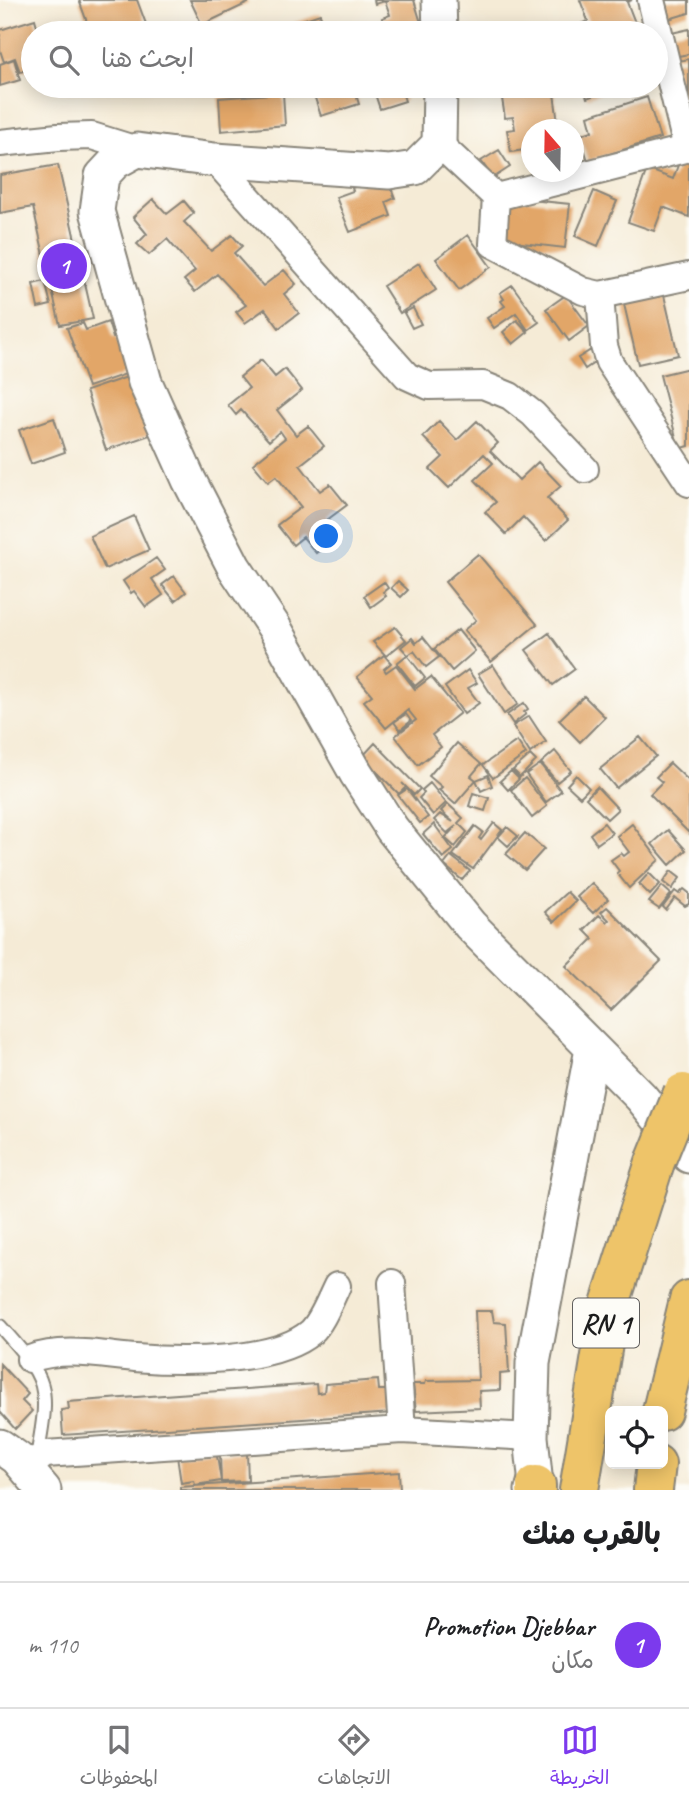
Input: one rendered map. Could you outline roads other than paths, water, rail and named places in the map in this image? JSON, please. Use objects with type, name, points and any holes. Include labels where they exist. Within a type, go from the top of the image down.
[{"type":"highway","name":"RN 1","points":[[579,1490],[609,1307],[672,1159],[686,1085]]},
{"type":"highway","name":"RN 1","points":[[663,1406],[689,1300]]},
{"type":"highway","points":[[653,1490],[655,1469]]},
{"type":"street","points":[[439,0],[440,21]]},
{"type":"street","points":[[651,0],[656,21]]},
{"type":"street","points":[[496,197],[688,148],[668,68]]},
{"type":"street","points":[[0,144],[92,136],[137,150],[215,160],[389,172],[415,167],[439,144],[440,98]]},
{"type":"street","points":[[0,163],[58,137]]},
{"type":"street","points":[[439,144],[496,197]]},
{"type":"street","points":[[137,150],[115,162],[102,176],[97,211],[145,382],[189,480],[234,567],[274,627],[356,773],[392,829],[470,925],[641,1097],[672,1159]]},
{"type":"street","points":[[215,160],[407,376],[429,386],[482,385],[510,396],[533,414],[585,469]]},
{"type":"street","points":[[496,197],[493,244],[583,291],[600,295],[689,276]]},
{"type":"street","points":[[600,295],[604,346],[609,362],[689,483]]},
{"type":"street","points":[[535,1488],[531,1437],[535,1350],[592,1049]]},
{"type":"street","points":[[392,1283],[402,1430]]},
{"type":"street","points":[[30,1359],[47,1353],[106,1354],[136,1359],[220,1358],[286,1348],[313,1331],[338,1286]]},
{"type":"street","points":[[24,1464],[45,1454],[402,1430],[531,1437]]},
{"type":"lane","points":[[0,1326],[30,1359],[40,1377],[45,1398],[24,1464]]},
{"type":"place","name":"Promotion Djebbar","points":[[64,266]]}]
